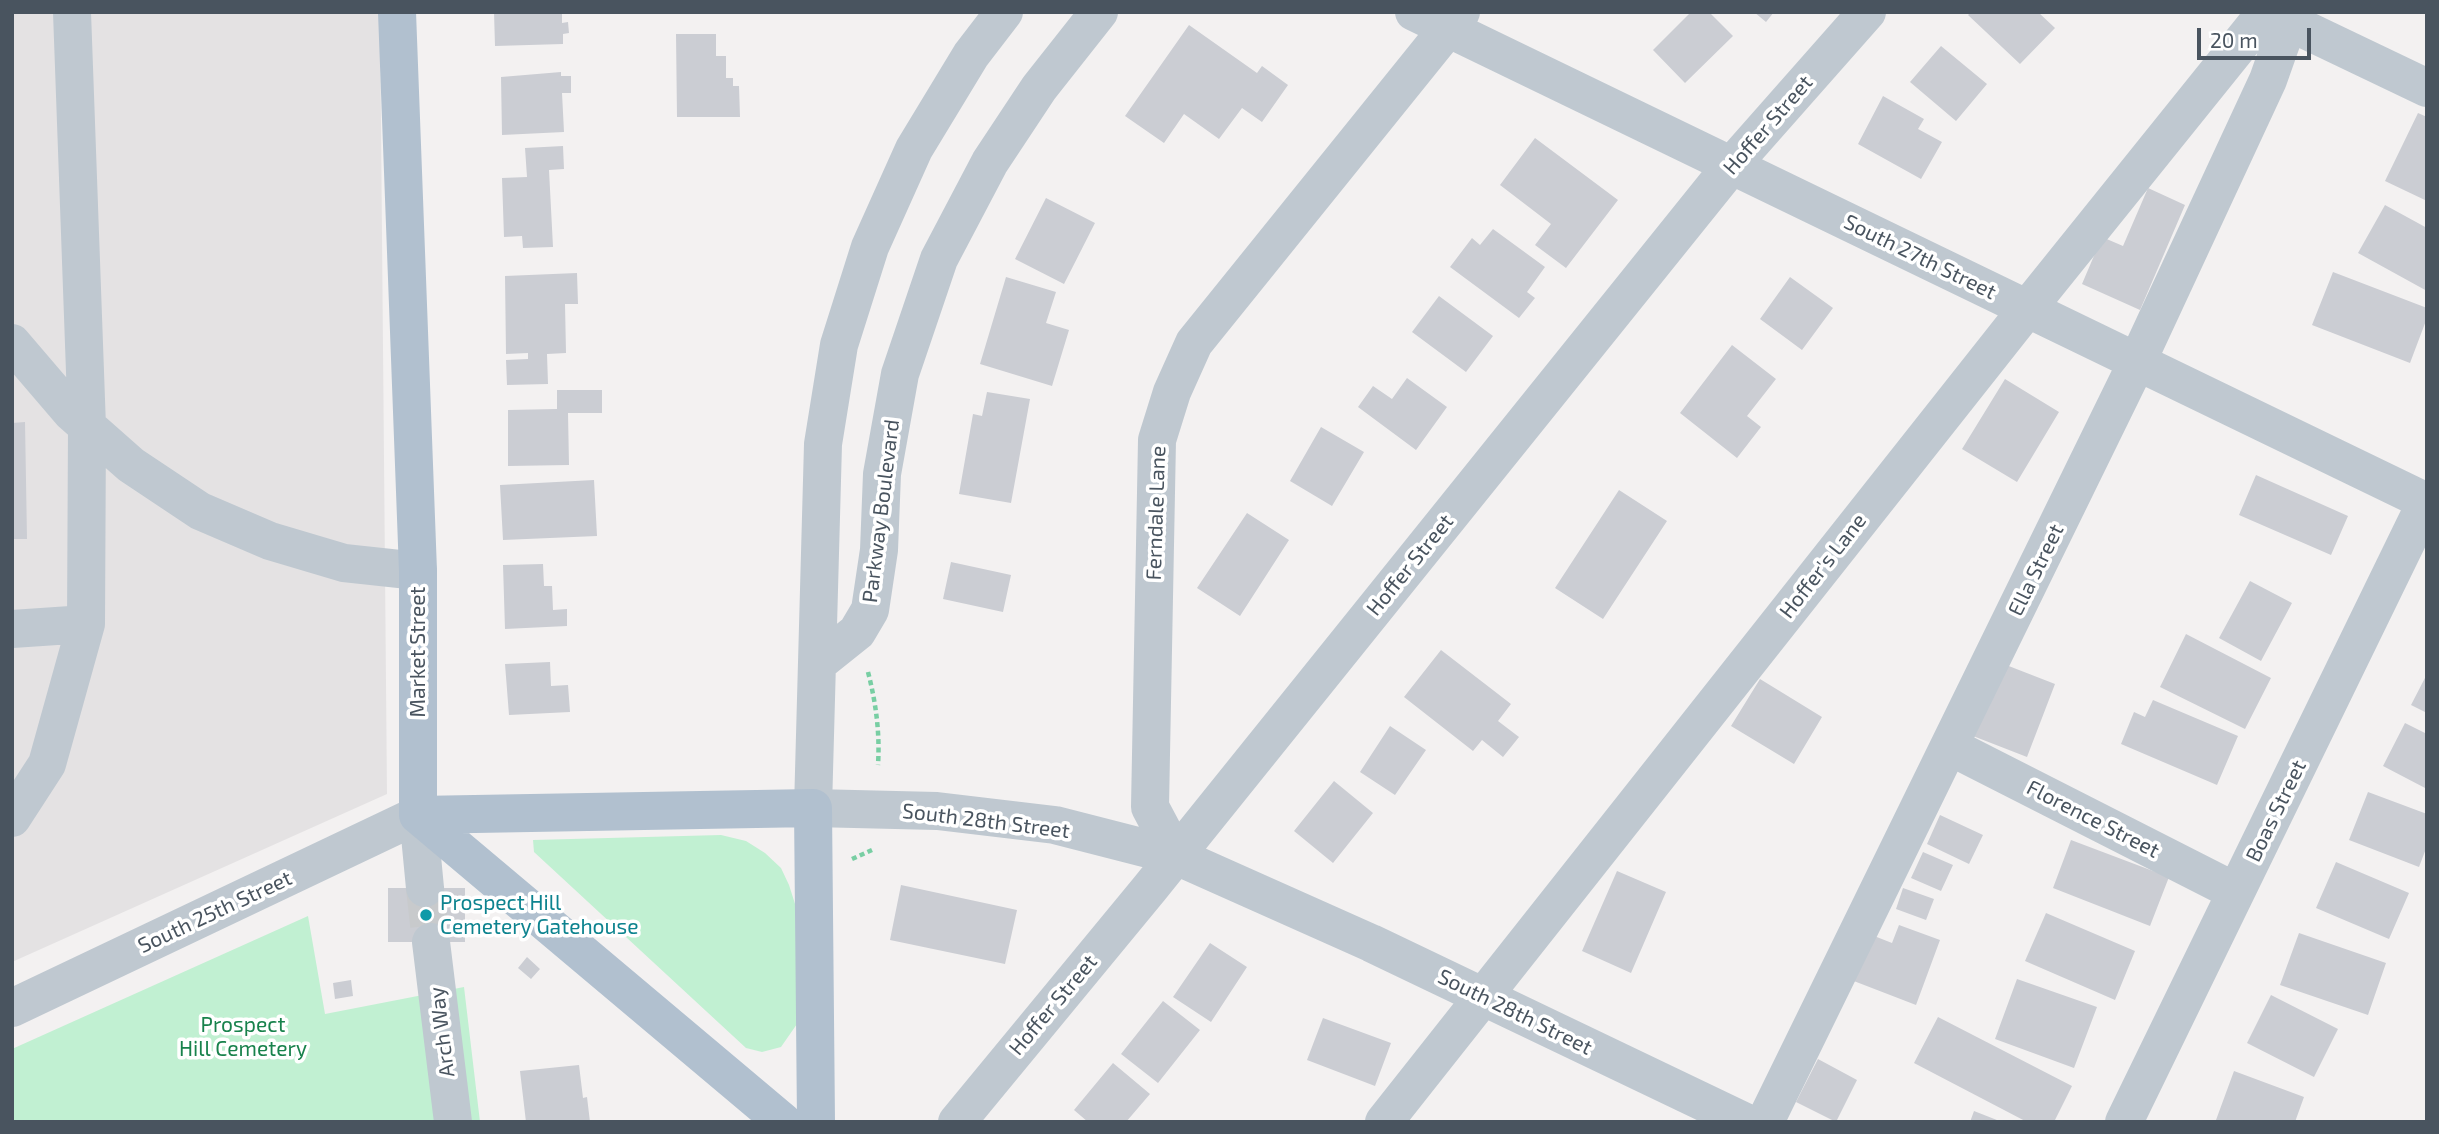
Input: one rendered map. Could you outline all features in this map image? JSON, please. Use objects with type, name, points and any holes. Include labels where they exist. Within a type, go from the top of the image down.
[{"type":"main road","name":"Market Street","points":[[397,12],[418,571],[418,815]]},
{"type":"main road","name":"South 28th Street","points":[[418,815],[813,808]]},
{"type":"main road","points":[[813,808],[816,1122]]},
{"type":"main road","points":[[418,815],[783,1122]]},
{"type":"street","points":[[12,818],[47,764],[86,624],[87,427],[72,12]]},
{"type":"street","points":[[813,808],[823,444],[839,345],[870,247],[914,149],[971,55],[1004,12]]},
{"type":"street","name":"Parkway Boulevard","points":[[817,664],[857,632],[870,610],[879,550],[882,474],[900,374],[939,258],[990,162],[1039,88],[1099,12]]},
{"type":"street","name":"Hoffer Street","points":[[957,1122],[1731,166],[1867,12]]},
{"type":"street","points":[[2282,16],[2427,88]]},
{"type":"street","name":"Hoffer's Lane","points":[[1384,1122],[2027,309],[2282,16]]},
{"type":"street","name":"Ella Street","points":[[1765,1122],[2137,362],[2268,80],[2282,16]]},
{"type":"street","name":"South 27th Street","points":[[1441,18],[1731,166],[2426,502]]},
{"type":"street","name":"Ferndale Lane","points":[[1175,856],[1150,807],[1157,440],[1172,392],[1194,343],[1441,18]]},
{"type":"street","points":[[12,343],[87,427],[131,465],[201,511],[270,541],[344,564],[418,571]]},
{"type":"street","name":"Boas Street","points":[[2124,1122],[2426,502]]},
{"type":"street","points":[[12,629],[86,624]]},
{"type":"street","name":"Florence Street","points":[[1949,746],[2236,892]]},
{"type":"street","name":"South 28th Street","points":[[813,808],[937,811],[1055,825],[1175,856],[1358,937],[1745,1122]]},
{"type":"street","points":[[418,815],[425,888]]},
{"type":"street","name":"South 25th Street","points":[[12,1008],[418,815]]},
{"type":"street","name":"Arch Way","points":[[431,942],[453,1122]]},
{"type":"path","points":[[857,632],[876,709],[878,765]]},
{"type":"shaded area","points":[[12,12],[380,12],[387,794],[12,962]]},
{"type":"green space","points":[[721,835],[746,841],[765,853],[781,868],[796,907],[797,1024],[781,1047],[762,1052],[746,1048],[534,852],[533,840]]},
{"type":"green space","name":"Prospect Hill Cemetery","points":[[308,916],[325,1014],[464,987],[480,1122],[12,1122],[12,1049]]},
{"type":"building","points":[[494,12],[562,12],[562,23],[568,22],[569,33],[563,34],[563,44],[495,46]]},
{"type":"building","points":[[1691,12],[1709,12],[1733,36],[1685,83],[1653,50]]},
{"type":"building","points":[[1754,12],[1774,12],[1766,22]]},
{"type":"building","points":[[1971,12],[2038,12],[2055,28],[2020,64],[1968,15]]},
{"type":"building","points":[[1189,25],[1257,73],[1262,66],[1288,85],[1262,122],[1242,108],[1219,139],[1184,114],[1164,143],[1125,116]]},
{"type":"building","points":[[676,34],[716,34],[716,56],[726,56],[726,78],[733,78],[733,86],[739,86],[740,117],[677,117]]},
{"type":"building","points":[[1941,46],[1987,84],[1956,121],[1910,82]]},
{"type":"building","points":[[561,72],[561,76],[571,76],[571,93],[562,93],[564,132],[502,135],[501,77]]},
{"type":"building","points":[[1883,96],[1924,119],[1918,129],[1942,142],[1921,179],[1858,144]]},
{"type":"building","points":[[2418,113],[2427,117],[2427,201],[2385,181]]},
{"type":"building","points":[[1535,138],[1618,200],[1566,268],[1535,245],[1551,224],[1500,185]]},
{"type":"building","points":[[563,146],[564,169],[549,170],[553,247],[523,248],[522,236],[504,237],[502,178],[527,177],[525,148]]},
{"type":"building","points":[[2148,188],[2185,205],[2140,310],[2082,284],[2102,237],[2123,246]]},
{"type":"building","points":[[1046,198],[1095,223],[1064,284],[1015,259]]},
{"type":"building","points":[[2385,205],[2427,228],[2427,291],[2358,253]]},
{"type":"building","points":[[1493,229],[1545,267],[1527,292],[1535,298],[1519,318],[1450,267],[1472,238],[1480,245]]},
{"type":"building","points":[[2333,272],[2427,308],[2427,318],[2410,363],[2312,325]]},
{"type":"building","points":[[577,273],[578,304],[565,304],[566,353],[547,354],[548,384],[507,385],[506,360],[528,359],[528,353],[506,354],[505,276]]},
{"type":"building","points":[[1006,277],[1056,292],[1046,323],[1069,330],[1052,386],[980,364]]},
{"type":"building","points":[[1790,277],[1833,308],[1802,350],[1760,319]]},
{"type":"building","points":[[1439,296],[1493,336],[1466,372],[1412,332]]},
{"type":"building","points":[[1732,345],[1776,379],[1747,416],[1761,427],[1737,458],[1680,413]]},
{"type":"building","points":[[1407,378],[1447,407],[1416,450],[1358,407],[1373,386],[1392,399]]},
{"type":"building","points":[[2005,379],[2059,412],[2017,482],[1962,449]]},
{"type":"building","points":[[557,390],[602,390],[602,413],[568,413],[569,465],[508,466],[508,410],[557,409]]},
{"type":"building","points":[[987,392],[1030,399],[1011,503],[959,494],[973,414],[982,416]]},
{"type":"building","points":[[25,422],[27,539],[12,539],[12,423]]},
{"type":"building","points":[[1321,427],[1364,452],[1332,506],[1290,481]]},
{"type":"building","points":[[2256,475],[2348,516],[2331,555],[2239,515]]},
{"type":"building","points":[[594,480],[597,536],[503,540],[500,485]]},
{"type":"building","points":[[1619,490],[1667,521],[1603,619],[1555,588]]},
{"type":"building","points":[[1247,513],[1289,540],[1240,616],[1197,588]]},
{"type":"building","points":[[951,562],[1011,575],[1003,612],[943,599]]},
{"type":"building","points":[[543,564],[544,586],[552,586],[553,610],[567,609],[567,626],[505,629],[503,565]]},
{"type":"building","points":[[2250,581],[2292,603],[2261,661],[2219,638]]},
{"type":"building","points":[[2186,634],[2271,678],[2245,729],[2160,687]]},
{"type":"building","points":[[1441,650],[1511,704],[1498,721],[1519,737],[1503,757],[1482,740],[1473,751],[1404,697]]},
{"type":"building","points":[[550,662],[551,686],[568,685],[570,712],[509,715],[505,664]]},
{"type":"building","points":[[2001,663],[2055,684],[2027,757],[1973,736]]},
{"type":"building","points":[[2427,674],[2427,713],[2411,705]]},
{"type":"building","points":[[1760,679],[1822,717],[1794,764],[1731,726]]},
{"type":"building","points":[[2153,700],[2238,736],[2217,785],[2121,744],[2134,712],[2145,717]]},
{"type":"building","points":[[2405,723],[2427,734],[2427,789],[2383,766]]},
{"type":"building","points":[[1390,726],[1426,750],[1395,795],[1360,772]]},
{"type":"building","points":[[1334,781],[1373,813],[1333,863],[1294,831]]},
{"type":"building","points":[[2368,792],[2427,814],[2427,846],[2419,867],[2349,840]]},
{"type":"building","points":[[1940,815],[1983,835],[1969,864],[1927,844]]},
{"type":"building","points":[[2071,840],[2169,877],[2150,926],[2053,888]]},
{"type":"building","points":[[1923,852],[1953,865],[1941,891],[1911,878]]},
{"type":"building","points":[[2336,862],[2409,893],[2389,939],[2316,908]]},
{"type":"building","points":[[1617,871],[1666,892],[1631,973],[1582,951]]},
{"type":"building","points":[[901,885],[1017,910],[1005,964],[890,940]]},
{"type":"building","name":"Prospect Hill Cemetery Gatehouse","points":[[388,888],[465,888],[465,942],[388,942]]},
{"type":"building","points":[[1903,888],[1934,899],[1926,920],[1896,909]]},
{"type":"building","points":[[2046,913],[2135,951],[2115,1000],[2025,961]]},
{"type":"building","points":[[1899,925],[1940,940],[1916,1005],[1846,978],[1864,932],[1892,943]]},
{"type":"building","points":[[2299,933],[2386,963],[2368,1015],[2280,985]]},
{"type":"building","points":[[1210,943],[1247,967],[1211,1022],[1173,997]]},
{"type":"building","points":[[527,957],[540,969],[531,979],[518,968]]},
{"type":"building","points":[[2017,979],[2097,1007],[2074,1068],[1995,1039]]},
{"type":"building","points":[[351,980],[353,996],[335,999],[333,983]]},
{"type":"building","points":[[2271,995],[2338,1029],[2314,1077],[2247,1043]]},
{"type":"building","points":[[1163,1001],[1200,1030],[1158,1083],[1121,1054]]},
{"type":"building","points":[[1938,1017],[2072,1086],[2054,1122],[2027,1122],[1914,1063]]},
{"type":"building","points":[[1323,1018],[1391,1043],[1375,1086],[1307,1060]]},
{"type":"building","points":[[1818,1059],[1857,1080],[1836,1122],[1796,1102]]},
{"type":"building","points":[[1113,1063],[1150,1094],[1126,1122],[1088,1122],[1074,1110]]},
{"type":"building","points":[[579,1065],[583,1098],[587,1097],[590,1122],[526,1122],[520,1071]]},
{"type":"building","points":[[2234,1071],[2304,1097],[2295,1122],[2216,1120]]},
{"type":"building","points":[[1974,1111],[2002,1122],[1970,1122]]},
{"type":"tunnel","points":[[425,888],[431,942]]},
{"type":"place","name":"Prospect Hill Cemetery Gatehouse","points":[[426,915]]}]
